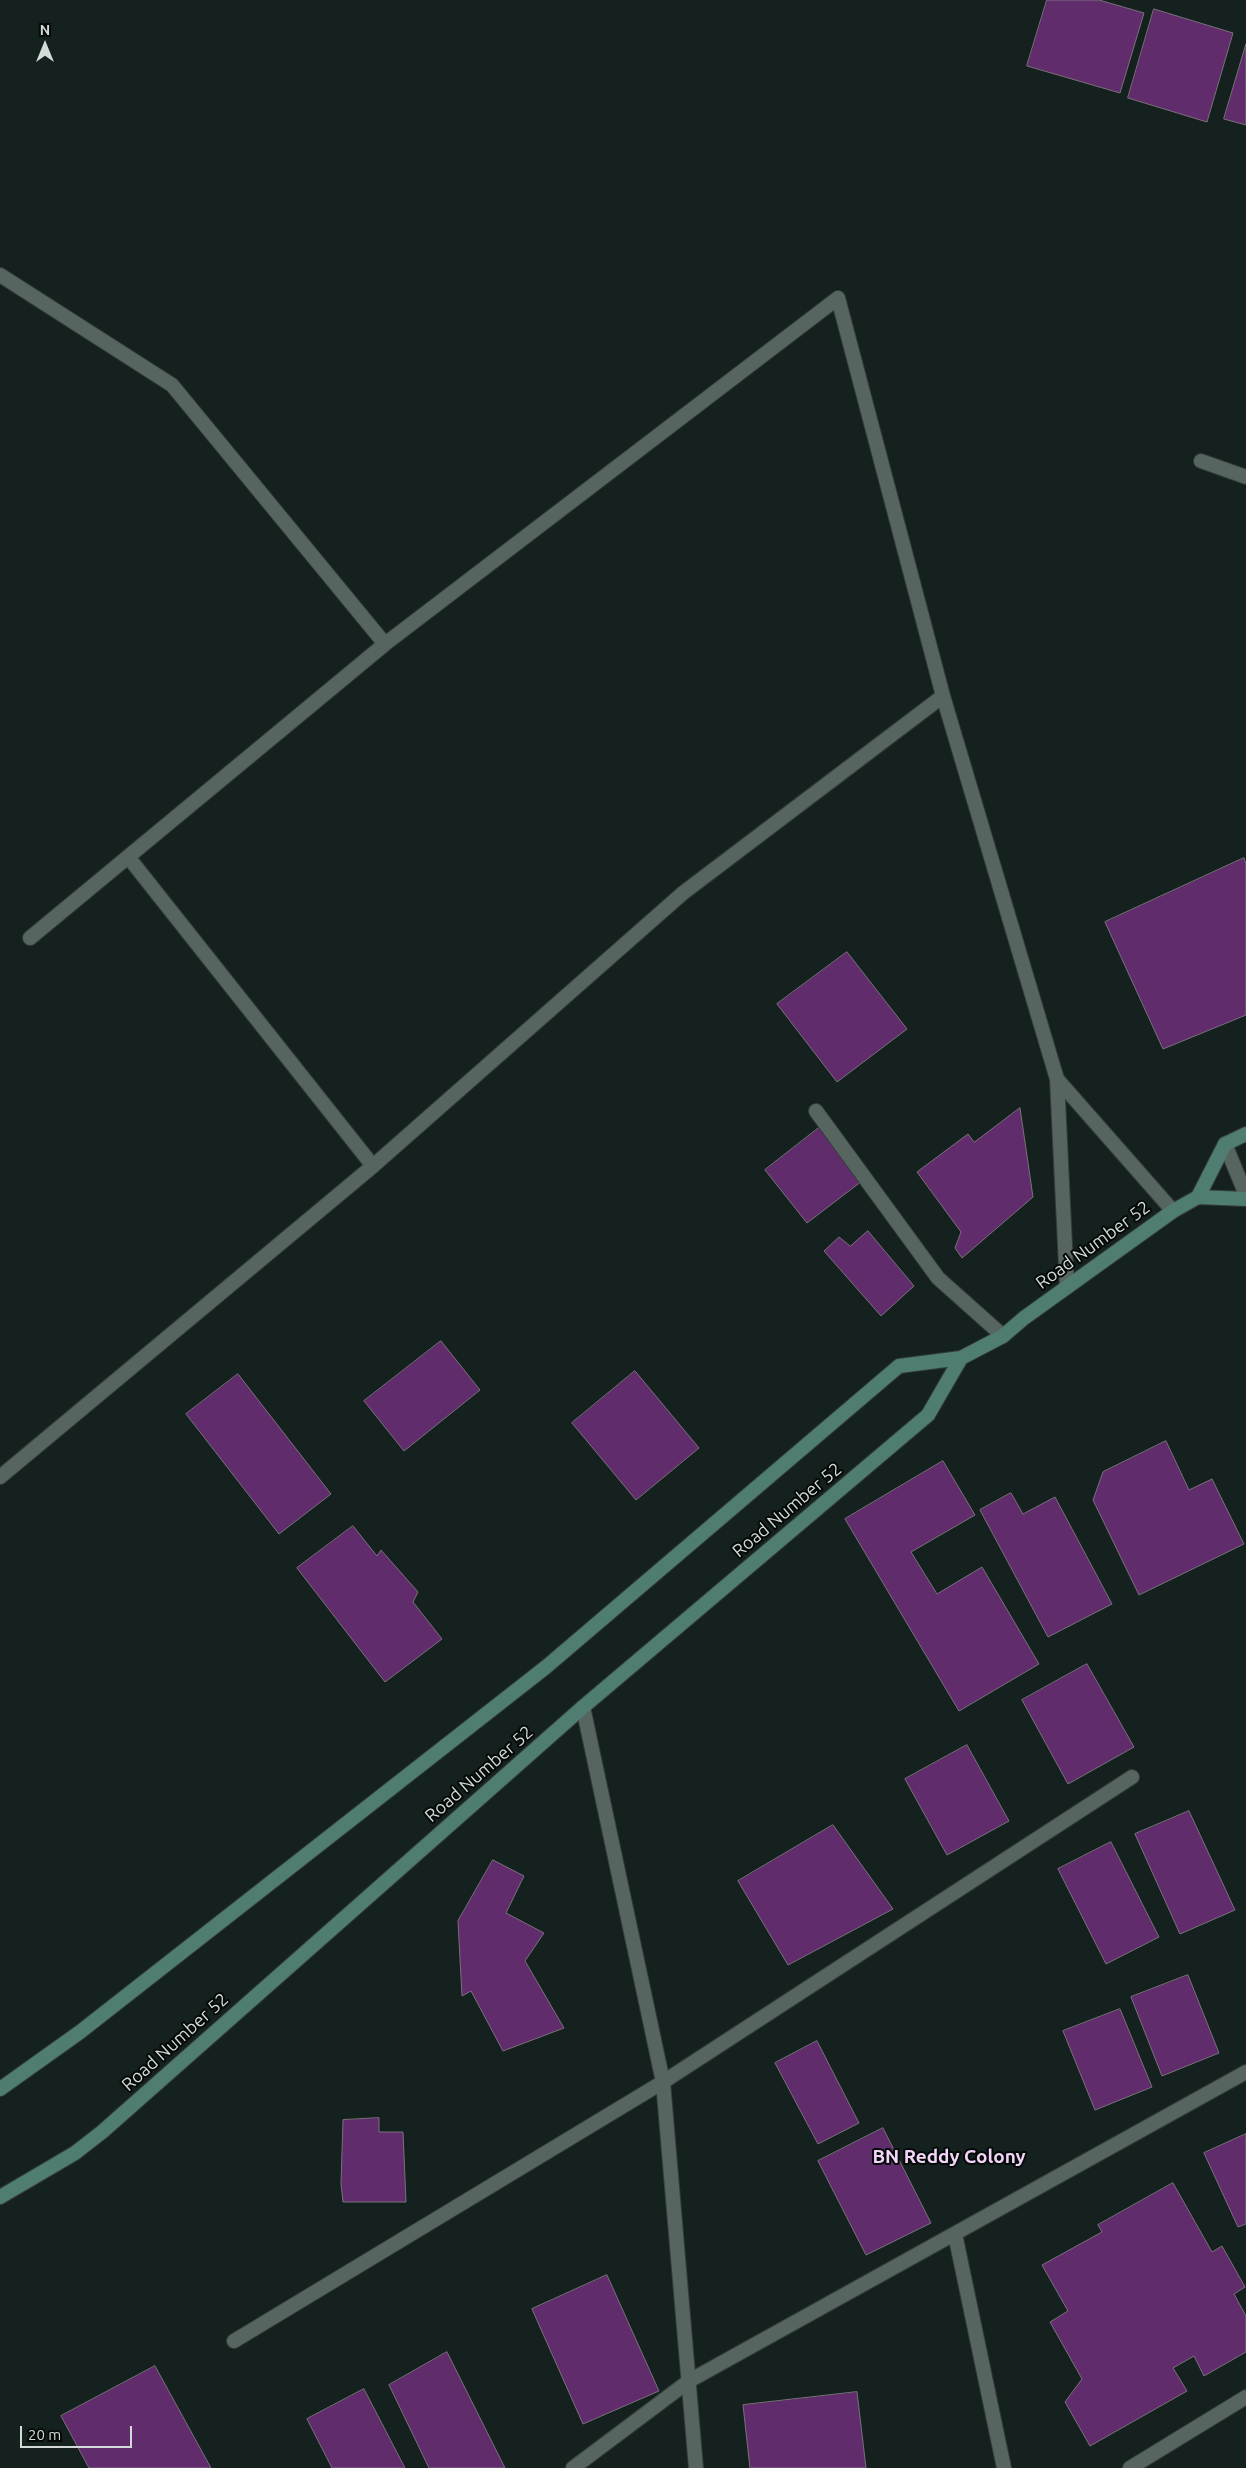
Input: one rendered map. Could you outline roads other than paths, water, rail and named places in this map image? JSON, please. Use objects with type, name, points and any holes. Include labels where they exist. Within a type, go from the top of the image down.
[{"type":"main road","points":[[1246,1134],[1225,1144],[1198,1197],[1246,1199]]},
{"type":"main road","name":"Road Number 52","points":[[0,2089],[80,2032],[546,1667],[899,1366],[961,1358],[1003,1336],[1067,1287],[1173,1211],[1198,1197]]},
{"type":"main road","name":"Road Number 52","points":[[0,2197],[75,2153],[102,2132],[584,1707],[928,1415],[961,1358]]},
{"type":"street","points":[[0,275],[172,385],[385,644]]},
{"type":"street","points":[[30,938],[129,858],[385,644],[838,298],[943,696],[1057,1079],[1067,1287]]},
{"type":"street","points":[[1201,461],[1246,477]]},
{"type":"street","points":[[0,1477],[373,1166],[683,893],[943,696]]},
{"type":"street","points":[[129,858],[373,1166]]},
{"type":"street","points":[[1057,1079],[1173,1211]]},
{"type":"street","points":[[816,1111],[938,1278],[1003,1336]]},
{"type":"street","points":[[1225,1144],[1246,1194]]},
{"type":"street","points":[[584,1707],[663,2082],[696,2468]]},
{"type":"street","points":[[234,2341],[663,2082],[1132,1777]]},
{"type":"street","points":[[573,2468],[689,2381],[1246,2072]]},
{"type":"street","points":[[955,2234],[1004,2468]]},
{"type":"street","points":[[1130,2468],[1246,2398]]},
{"type":"district","name":"BN Reddy Colony","points":[[949,2157]]}]
